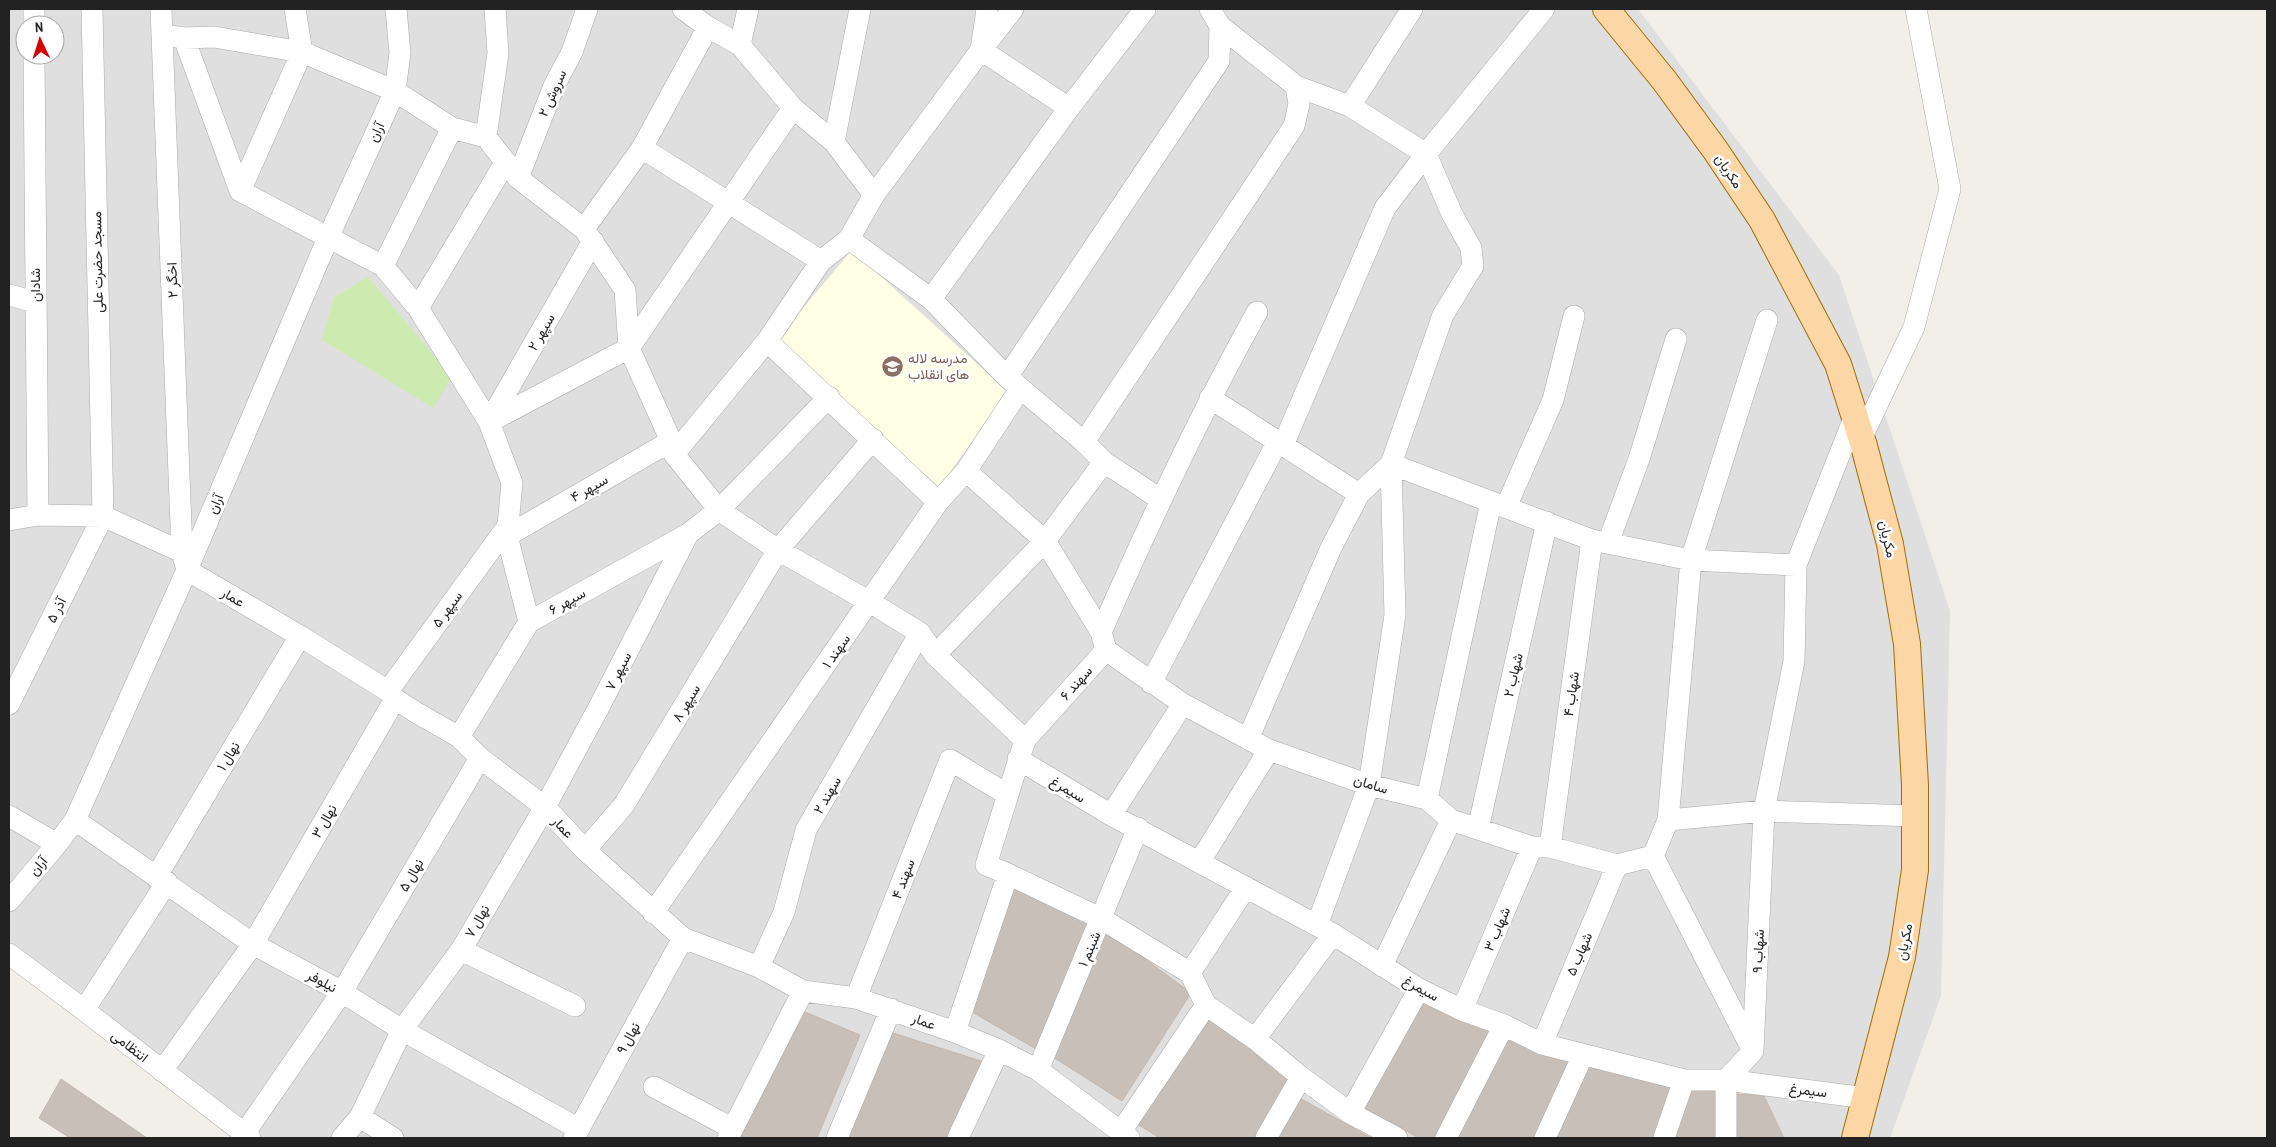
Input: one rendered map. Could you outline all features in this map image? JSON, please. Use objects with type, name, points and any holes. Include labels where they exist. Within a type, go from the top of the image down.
[{"type":"main road","name":"مکریان","points":[[1606,9],[1664,80],[1762,220],[1838,364],[1890,544],[1906,644],[1915,785],[1915,870],[1902,957],[1855,1138]]},
{"type":"street","name":"مسجد حضرت علی","points":[[92,9],[103,516]]},
{"type":"street","name":"اخگر ۲","points":[[161,9],[185,561]]},
{"type":"street","points":[[240,191],[302,52],[295,9]]},
{"type":"street","name":"آران","points":[[9,901],[75,820],[185,561],[395,91],[400,53],[396,9]]},
{"type":"street","points":[[486,137],[498,53],[495,9]]},
{"type":"street","name":"سروش ۲","points":[[418,308],[511,170],[572,52],[587,9]]},
{"type":"street","points":[[683,9],[708,27],[740,45],[793,108],[834,142],[874,195]]},
{"type":"street","points":[[740,45],[748,9]]},
{"type":"street","points":[[834,142],[860,9]]},
{"type":"street","points":[[981,50],[987,9]]},
{"type":"street","points":[[673,447],[767,341],[821,262],[849,238],[874,195],[1012,9]]},
{"type":"street","points":[[931,299],[1069,108],[1145,9]]},
{"type":"street","points":[[1350,106],[1412,9]]},
{"type":"street","points":[[1151,683],[1281,443],[1385,208],[1426,154],[1544,9]]},
{"type":"street","points":[[1391,464],[1600,542],[1691,560],[1796,565],[1858,429],[1914,327],[1950,189],[1916,9]]},
{"type":"street","points":[[1215,17],[1296,86],[1350,106],[1426,154],[1452,214],[1471,248],[1473,266],[1443,315],[1391,464],[1395,615],[1369,785],[1325,929],[1256,1039]]},
{"type":"street","name":"سهند ۱","points":[[653,913],[938,502],[966,471],[1013,383],[1218,61],[1215,17]]},
{"type":"street","name":"سپهر ۲","points":[[489,422],[588,235],[642,148],[708,27]]},
{"type":"street","points":[[162,34],[184,38],[214,37],[302,52],[395,91],[452,128],[486,137],[511,170],[588,235],[625,290],[629,348],[673,447],[720,510],[778,550],[870,602],[920,633]]},
{"type":"street","points":[[184,38],[240,191],[384,266],[418,308],[489,422],[512,483],[507,531],[530,622]]},
{"type":"street","points":[[981,50],[1069,108]]},
{"type":"street","name":"شادان","points":[[34,65],[38,515]]},
{"type":"street","points":[[1084,442],[1294,126],[1299,104],[1296,86]]},
{"type":"street","points":[[489,422],[629,348],[793,108]]},
{"type":"street","points":[[384,266],[452,128]]},
{"type":"street","points":[[642,148],[821,262]]},
{"type":"street","points":[[849,238],[931,299],[1013,383],[1084,442],[1104,462],[1160,499]]},
{"type":"street","points":[[9,295],[35,302]]},
{"type":"street","name":"سهند ۶","points":[[1008,874],[986,865],[1021,750],[1103,641],[1160,499],[1210,398],[1258,312]]},
{"type":"street","points":[[1427,800],[1498,505],[1553,400],[1574,316]]},
{"type":"street","points":[[1726,1138],[1726,1080],[1753,1051],[1653,856],[1668,820],[1691,560],[1767,320]]},
{"type":"street","name":"شهاب ۴","points":[[1541,847],[1600,542],[1639,459],[1676,339]]},
{"type":"street","points":[[767,341],[874,439],[938,502]]},
{"type":"street","name":"سپهر ۶","points":[[459,737],[530,622],[688,534],[720,510],[829,397]]},
{"type":"street","points":[[1210,398],[1359,494]]},
{"type":"street","name":"سپهر ۸","points":[[585,850],[624,805],[778,550],[874,439]]},
{"type":"street","name":"سپهر ۴","points":[[507,531],[673,447]]},
{"type":"street","points":[[935,654],[1045,541],[1104,462]]},
{"type":"street","points":[[1248,738],[1331,548],[1359,494],[1391,464]]},
{"type":"street","points":[[966,471],[1045,541],[1103,641]]},
{"type":"street","name":"عمار","points":[[9,520],[38,515],[103,516],[185,561],[459,737],[480,758],[545,807],[585,850],[683,938],[759,967],[803,991],[856,998],[955,1032],[999,1050],[1038,1070],[1124,1136]]},
{"type":"street","name":"آذر ۵","points":[[9,704],[103,516]]},
{"type":"street","name":"شهاب ۲","points":[[1478,829],[1547,522]]},
{"type":"street","name":"سپهر ۵","points":[[392,695],[507,531]]},
{"type":"street","name":"سپهر ۷","points":[[545,807],[688,534]]},
{"type":"street","name":"شهاب ۹","points":[[1753,1051],[1764,811],[1794,661],[1796,565]]},
{"type":"street","name":"سیمرغ","points":[[920,633],[935,654],[1021,750],[1111,814],[1325,929],[1419,989],[1462,1010],[1504,1025],[1542,1044],[1684,1080],[1726,1080],[1866,1098]]},
{"type":"street","name":"سهند ۲","points":[[759,967],[784,912],[806,830],[920,633]]},
{"type":"street","name":"نهال ۱","points":[[84,1010],[162,880],[300,636]]},
{"type":"street","name":"سامان","points":[[1103,641],[1151,683],[1183,704],[1269,750],[1369,785],[1427,800],[1451,820],[1541,847],[1617,865],[1653,856]]},
{"type":"street","name":"نهال ۳","points":[[162,1071],[252,944],[392,695]]},
{"type":"street","points":[[1111,814],[1183,704]]},
{"type":"street","points":[[1200,861],[1269,750]]},
{"type":"street","name":"نهال ۵","points":[[247,1136],[342,992],[480,758]]},
{"type":"street","name":"سهند ۴","points":[[856,998],[950,760],[1008,795]]},
{"type":"street","name":"نهال ۷","points":[[342,1138],[360,1117],[402,1030],[461,950],[545,807]]},
{"type":"street","points":[[1668,820],[1764,811],[1915,816]]},
{"type":"street","points":[[9,816],[57,844]]},
{"type":"street","name":"نیلوفر","points":[[75,820],[252,944],[342,992],[576,1134]]},
{"type":"street","points":[[1382,966],[1451,820]]},
{"type":"street","name":"شبنم ۱","points":[[1038,1070],[1138,828]]},
{"type":"street","name":"شهاب ۳","points":[[1462,1010],[1541,847]]},
{"type":"street","name":"شهاب ۵","points":[[1542,1044],[1617,865]]},
{"type":"street","points":[[955,1032],[1008,874],[1102,918],[1190,974],[1206,1005],[1256,1039],[1301,1077],[1350,1113],[1397,1138]]},
{"type":"street","points":[[1190,974],[1246,887]]},
{"type":"street","name":"نهال ۹","points":[[576,1134],[683,938]]},
{"type":"street","points":[[461,950],[575,1006]]},
{"type":"street","name":"انتظامی","points":[[9,954],[247,1136]]},
{"type":"street","points":[[1350,1113],[1419,989]]},
{"type":"street","points":[[654,1087],[730,1133],[803,991]]},
{"type":"street","points":[[1124,1136],[1206,1005]]},
{"type":"street","points":[[837,1138],[891,1009]]},
{"type":"street","points":[[1446,1138],[1504,1025]]},
{"type":"street","points":[[958,1138],[999,1050]]},
{"type":"street","points":[[1545,1138],[1582,1055]]},
{"type":"street","points":[[1266,1138],[1301,1077]]},
{"type":"street","points":[[1664,1138],[1684,1080]]},
{"type":"street","points":[[360,1117],[393,1138]]},
{"type":"shaded area","points":[[9,9],[1638,9],[1839,275],[1950,611],[1941,996],[1890,1138],[234,1138],[9,966]]},
{"type":"shaded area","name":"مدرسه لاله های انقلاب","points":[[852,250],[1008,392],[939,487],[775,341]]},
{"type":"green space","points":[[368,277],[452,377],[433,408],[322,340],[334,297]]},
{"type":"building","points":[[1015,886],[1089,919],[1036,1049],[972,1012]]},
{"type":"building","points":[[1105,929],[1191,993],[1122,1101],[1050,1055]]},
{"type":"building","points":[[1422,996],[1498,1028],[1433,1138],[1419,1138],[1359,1105]]},
{"type":"building","points":[[805,1012],[860,1035],[817,1138],[740,1138]]},
{"type":"building","points":[[1211,1018],[1291,1081],[1257,1138],[1160,1138],[1134,1122]]},
{"type":"building","points":[[893,1033],[984,1062],[948,1138],[848,1138]]},
{"type":"building","points":[[1506,1033],[1575,1061],[1541,1138],[1450,1138]]},
{"type":"building","points":[[1589,1066],[1673,1085],[1656,1138],[1554,1138]]},
{"type":"building","points":[[61,1079],[147,1138],[70,1138],[39,1118]]},
{"type":"building","points":[[1722,1084],[1722,1138],[1669,1138],[1686,1088]]},
{"type":"building","points":[[1736,1094],[1764,1096],[1784,1138],[1737,1138]]},
{"type":"building","points":[[1296,1096],[1371,1138],[1273,1138]]},
{"type":"place","name":"مدرسه لاله های انقلاب","points":[[892,366]]}]
